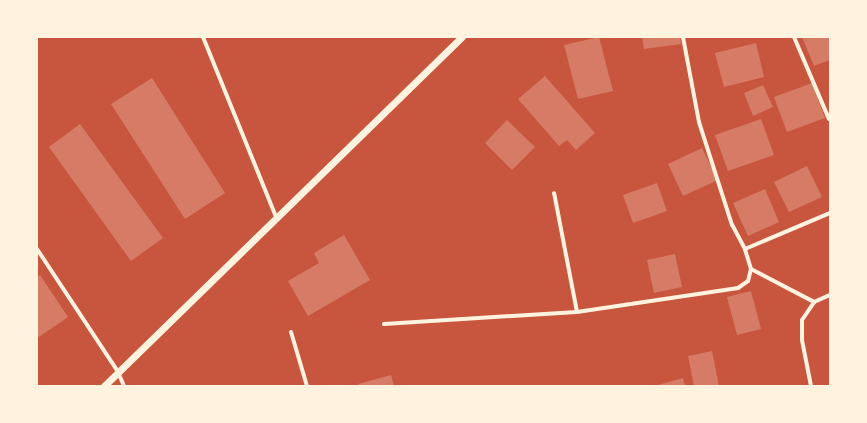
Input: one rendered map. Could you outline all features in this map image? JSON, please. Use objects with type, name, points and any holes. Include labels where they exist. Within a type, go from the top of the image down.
[{"type":"street","points":[[202,37],[276,217]]},
{"type":"street","points":[[104,386],[462,37]]},
{"type":"street","points":[[384,324],[577,312],[738,288],[748,281],[751,268],[744,249],[732,225],[699,122],[683,37]]},
{"type":"street","points":[[794,37],[829,119]]},
{"type":"street","points":[[554,193],[577,312]]},
{"type":"street","points":[[744,249],[830,214]]},
{"type":"street","points":[[37,249],[118,372],[124,386]]},
{"type":"street","points":[[751,268],[814,302]]},
{"type":"street","points":[[811,386],[802,340],[802,320],[814,302],[830,295]]},
{"type":"street","points":[[292,332],[307,386]]},
{"type":"building","points":[[599,37],[613,91],[578,99],[564,45]]},
{"type":"building","points":[[642,37],[680,37],[681,44],[644,49]]},
{"type":"building","points":[[802,37],[830,37],[830,60],[814,66]]},
{"type":"building","points":[[756,43],[764,77],[724,87],[715,53]]},
{"type":"building","points":[[545,76],[595,133],[576,150],[567,140],[559,146],[518,99]]},
{"type":"building","points":[[152,78],[225,193],[185,219],[111,104]]},
{"type":"building","points":[[812,83],[825,118],[787,132],[774,97]]},
{"type":"building","points":[[763,85],[773,107],[753,116],[744,93]]},
{"type":"building","points":[[761,119],[774,155],[728,171],[715,135]]},
{"type":"building","points":[[507,120],[535,147],[512,170],[485,143]]},
{"type":"building","points":[[80,124],[163,238],[131,261],[49,147]]},
{"type":"building","points":[[702,148],[718,180],[683,196],[668,164]]},
{"type":"building","points":[[807,166],[822,197],[789,212],[774,182]]},
{"type":"building","points":[[657,183],[667,211],[633,223],[623,195]]},
{"type":"building","points":[[765,189],[779,222],[748,236],[733,203]]},
{"type":"building","points":[[344,235],[370,280],[308,316],[288,281],[319,263],[314,253]]},
{"type":"building","points":[[675,254],[682,287],[654,293],[647,260]]},
{"type":"building","points":[[40,275],[68,317],[39,337],[37,334],[37,277]]},
{"type":"building","points":[[751,291],[761,329],[737,335],[727,297]]},
{"type":"building","points":[[712,351],[719,386],[694,386],[688,356]]},
{"type":"building","points":[[391,375],[394,386],[358,386],[358,384]]},
{"type":"building","points":[[683,378],[685,386],[654,386]]}]
